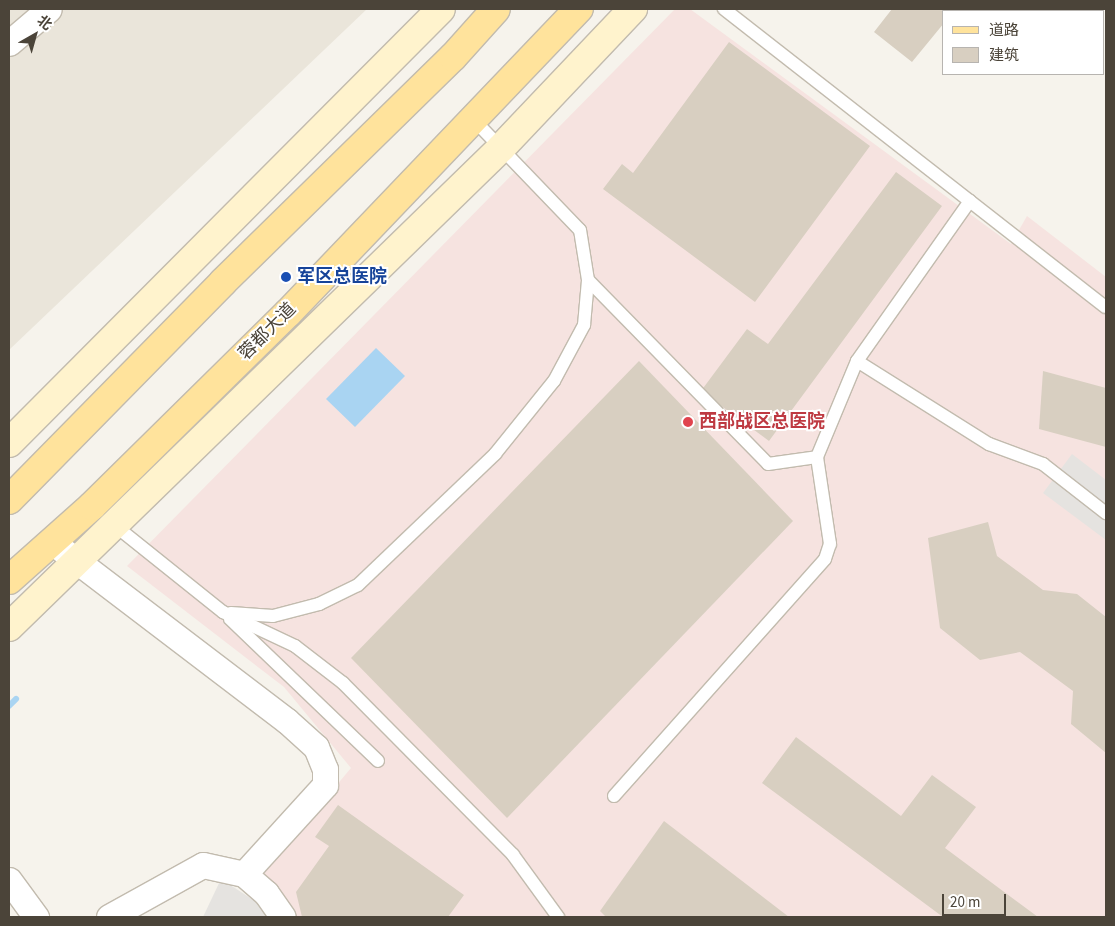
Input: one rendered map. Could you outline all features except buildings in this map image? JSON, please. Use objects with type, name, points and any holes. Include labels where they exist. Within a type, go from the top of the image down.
[{"type":"main road","points":[[12,490],[453,57],[496,9]]},
{"type":"main road","name":"蓉都大道","points":[[9,580],[92,506],[288,313],[579,9]]},
{"type":"street","points":[[9,43],[49,9]]},
{"type":"street","points":[[9,442],[442,9]]},
{"type":"street","points":[[9,628],[501,148],[633,9]]},
{"type":"street","points":[[52,542],[287,721],[316,747],[325,769],[325,786],[244,874]]},
{"type":"street","points":[[108,917],[203,866],[244,874],[266,893],[282,917]]},
{"type":"street","points":[[9,880],[36,917]]},
{"type":"lane","points":[[724,9],[1106,307]]},
{"type":"lane","points":[[223,612],[273,616],[319,604],[358,585],[495,454],[554,381],[584,325],[588,280],[580,230],[473,119]]},
{"type":"lane","points":[[614,796],[825,559],[830,544],[817,457],[857,361],[970,201]]},
{"type":"lane","points":[[588,280],[768,464],[817,457]]},
{"type":"lane","points":[[857,361],[989,444],[1043,464],[1106,513]]},
{"type":"lane","points":[[92,506],[114,526],[223,612],[378,761]]},
{"type":"lane","points":[[223,612],[295,646],[343,683],[513,855],[558,917]]},
{"type":"shaded area","points":[[9,9],[367,9],[9,350]]},
{"type":"shaded area","name":"西部战区总医院","points":[[675,9],[690,9],[1011,244],[1027,216],[1106,277],[1106,917],[293,917],[262,874],[351,768],[284,687],[127,566]]},
{"type":"shaded area","points":[[1072,454],[1106,480],[1106,540],[1043,493]]},
{"type":"shaded area","points":[[221,879],[270,911],[267,917],[203,917]]},
{"type":"water","points":[[376,348],[405,376],[355,427],[326,399]]},
{"type":"waterway","points":[[9,706],[16,699]]},
{"type":"place","name":"军区总医院","points":[[286,277]]},
{"type":"place","name":"西部战区总医院","points":[[688,422]]}]
